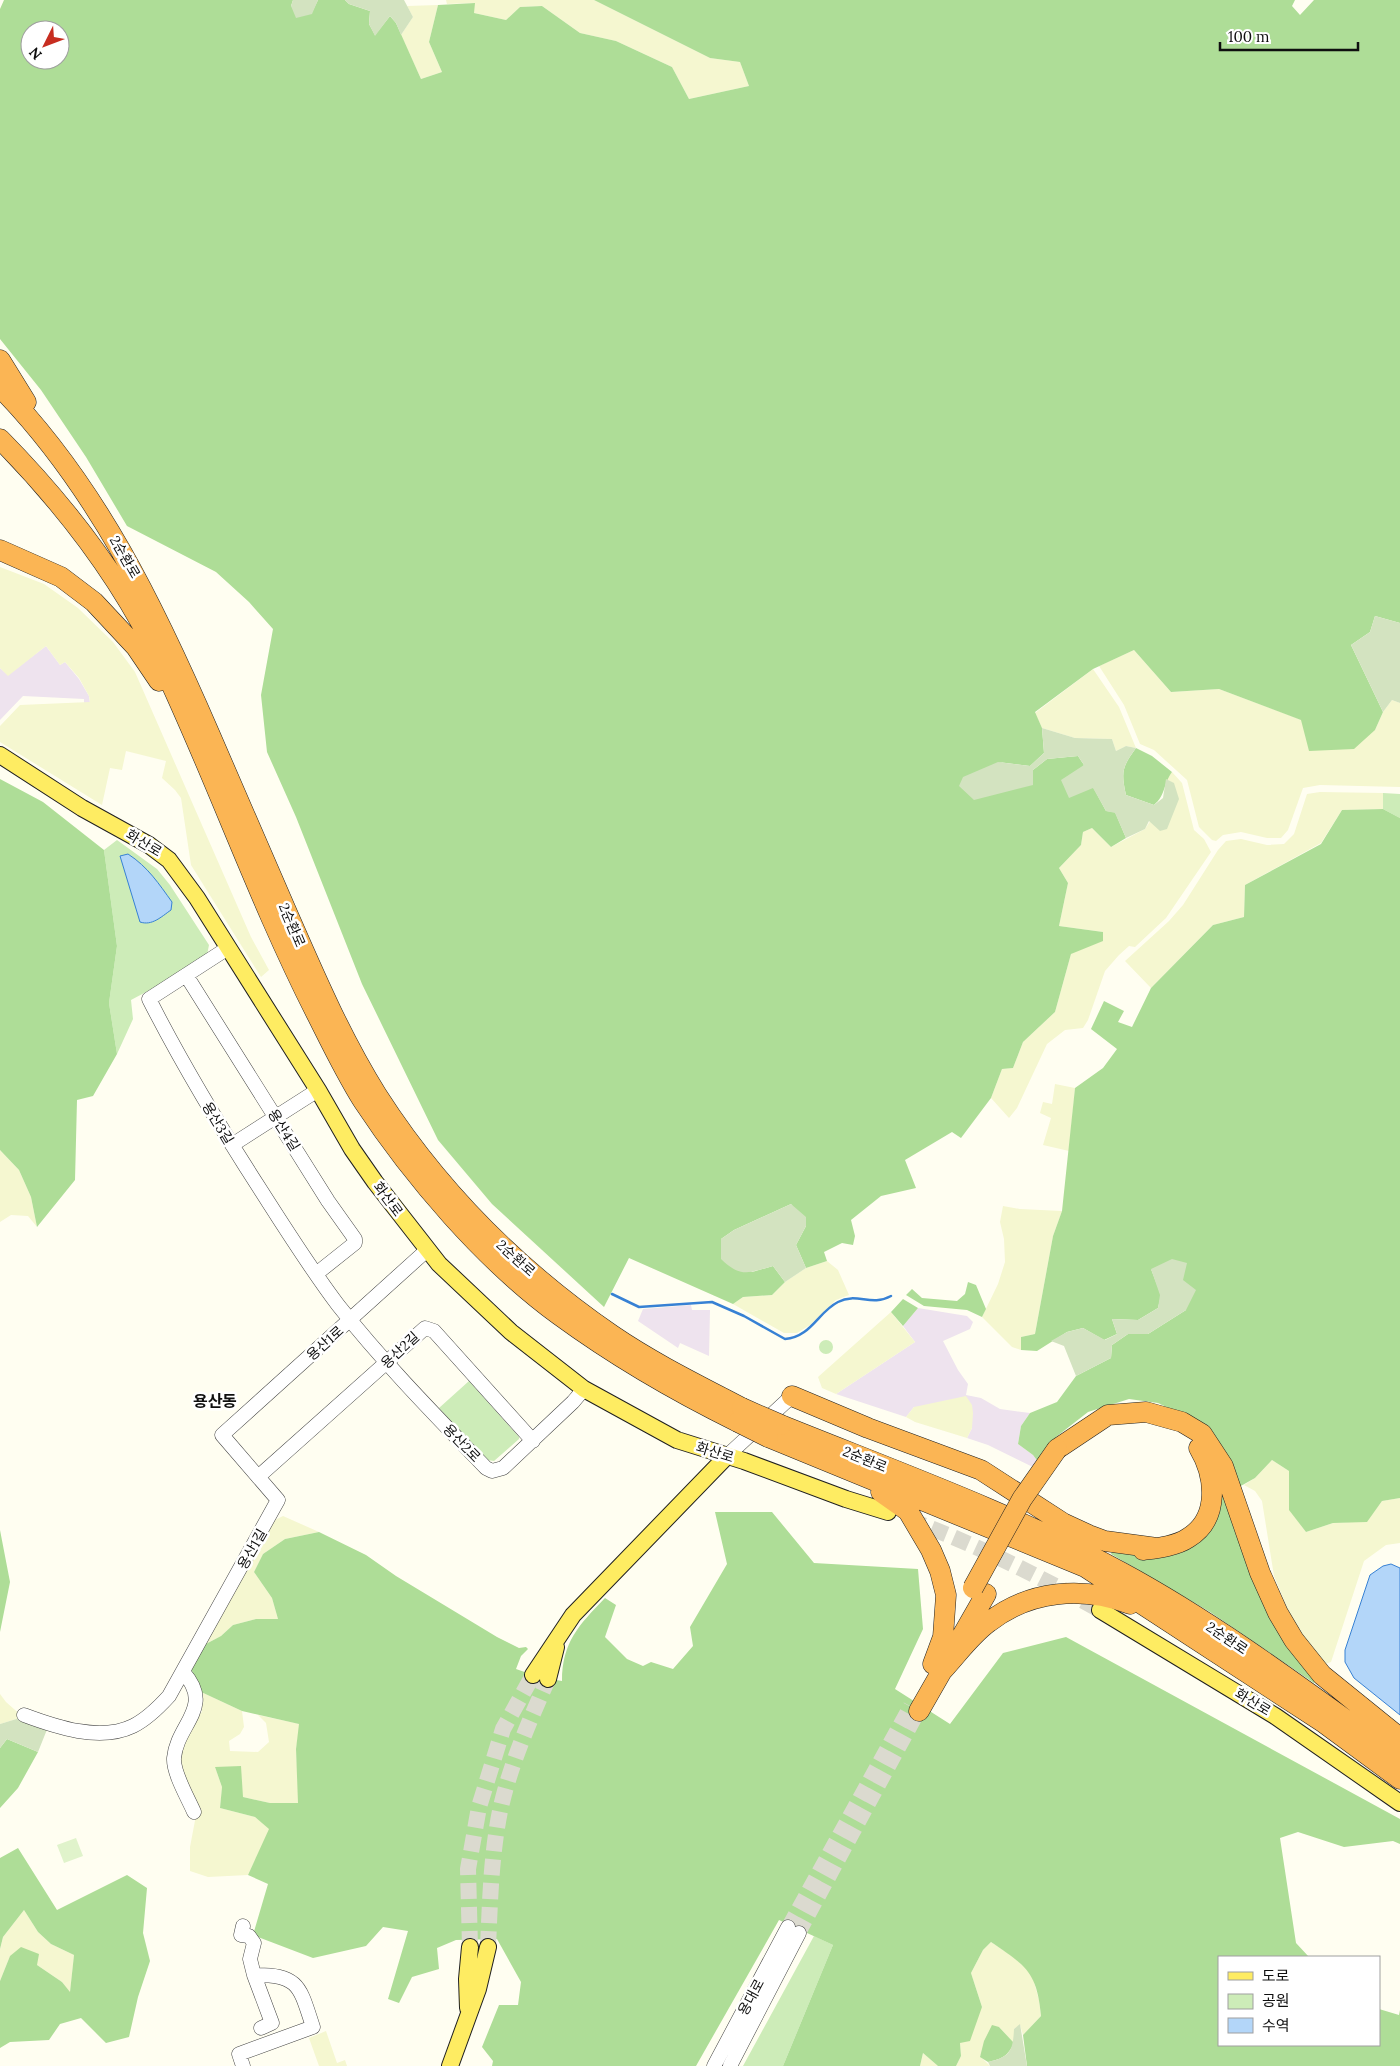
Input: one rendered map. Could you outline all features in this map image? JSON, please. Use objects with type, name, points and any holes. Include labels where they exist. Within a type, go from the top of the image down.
[{"type":"highway","points":[[0,360],[57,453]]},
{"type":"highway","name":"2순환로","points":[[0,387],[57,453],[125,556],[161,623],[314,974],[346,1041],[378,1095],[416,1150],[462,1206],[504,1248],[559,1296],[613,1336],[740,1415]]},
{"type":"highway","name":"2순환로","points":[[0,438],[85,536],[138,619],[162,662],[265,907],[298,979],[362,1099],[396,1148],[435,1196],[510,1274],[556,1313],[633,1365],[774,1431],[979,1505],[1065,1543],[1122,1572],[1206,1623],[1400,1759]]},
{"type":"highway","points":[[0,550],[61,577],[94,602],[136,648],[157,679],[182,710]]},
{"type":"highway","points":[[792,1396],[868,1428],[981,1470],[1063,1523],[1089,1535],[1106,1541],[1157,1548]]},
{"type":"highway","points":[[914,1708],[980,1591],[1030,1485],[1063,1453],[1108,1415],[1146,1412],[1182,1422],[1202,1434],[1223,1466],[1260,1573],[1278,1613],[1294,1640],[1322,1674],[1400,1738]]},
{"type":"highway","points":[[1063,1453],[1100,1432],[1124,1423],[1148,1422],[1197,1444],[1208,1463],[1213,1487],[1205,1522],[1189,1538],[1157,1548],[1134,1552],[1065,1543]]},
{"type":"highway","name":"2순환로","points":[[774,1431],[798,1448],[1085,1567],[1300,1707],[1400,1779]]},
{"type":"highway","points":[[798,1448],[892,1498],[908,1512],[921,1532],[940,1571],[946,1595],[943,1637],[937,1668]]},
{"type":"highway","points":[[937,1668],[989,1622],[1015,1606],[1031,1600],[1071,1592],[1116,1599],[1140,1608],[1175,1630],[1400,1784]]},
{"type":"main road","name":"화산로","points":[[0,755],[82,808],[160,852],[182,875],[318,1090],[352,1149],[427,1250],[472,1298],[511,1332],[584,1389],[677,1440],[727,1456],[869,1508],[888,1512]]},
{"type":"main road","points":[[540,1677],[559,1638],[573,1615],[727,1456]]},
{"type":"main road","name":"화산로","points":[[1100,1610],[1275,1716],[1400,1803]]},
{"type":"main road","points":[[468,2013],[467,1979],[470,1947]]},
{"type":"main road","points":[[450,2066],[478,1989],[488,1947]]},
{"type":"street","name":"용산3길","points":[[228,948],[149,999],[190,1078],[232,1145],[316,1274],[351,1319]]},
{"type":"street","name":"용산4길","points":[[186,975],[328,1201],[356,1238],[355,1243],[316,1274]]},
{"type":"street","points":[[232,1145],[318,1090]]},
{"type":"street","name":"용산1로","points":[[222,1435],[427,1250]]},
{"type":"street","name":"용산2로","points":[[351,1319],[387,1362],[489,1469],[496,1471],[503,1468],[574,1402],[584,1389]]},
{"type":"street","name":"용산2길","points":[[258,1477],[421,1330],[429,1328],[533,1441]]},
{"type":"street","points":[[727,1456],[792,1396]]},
{"type":"street","name":"용산1길","points":[[24,1715],[52,1725],[90,1732],[120,1730],[134,1726],[155,1711],[169,1696],[278,1500],[222,1435]]},
{"type":"street","points":[[183,1672],[192,1683],[196,1702],[193,1714],[176,1750],[174,1762],[183,1790],[194,1812]]},
{"type":"street","points":[[243,1926],[241,1935],[249,1936],[254,1943],[250,1959],[272,2023],[261,2028]]},
{"type":"street","name":"용대로","points":[[714,2066],[793,1930],[730,2066]]},
{"type":"street","points":[[243,2066],[239,2054],[313,2026],[300,1989],[286,1978],[269,1974],[254,1974]]},
{"type":"shaded area","points":[[46,646],[60,665],[65,662],[79,679],[89,696],[90,703],[84,703],[84,699],[23,696],[0,720],[0,668],[8,675]]},
{"type":"shaded area","points":[[691,1305],[692,1310],[710,1310],[709,1356],[680,1343],[678,1348],[638,1321],[643,1309]]},
{"type":"shaded area","points":[[918,1308],[967,1316],[973,1322],[970,1329],[943,1341],[958,1370],[968,1384],[966,1395],[981,1398],[1000,1409],[1030,1413],[1021,1426],[1018,1444],[1033,1455],[1042,1467],[1041,1471],[988,1445],[967,1438],[972,1428],[914,1407],[906,1417],[836,1394],[915,1342],[903,1326]]},
{"type":"green space","points":[[4,0],[293,0],[291,6],[311,14],[318,0],[345,0],[349,4],[370,11],[369,24],[375,35],[390,16],[396,23],[421,79],[442,72],[429,42],[438,5],[475,3],[474,13],[506,20],[520,7],[542,6],[580,33],[616,41],[672,67],[689,99],[749,86],[740,62],[710,58],[594,0],[1295,0],[1292,6],[1300,15],[1314,0],[1400,0],[1400,623],[1375,616],[1370,632],[1351,645],[1383,712],[1375,730],[1354,749],[1309,751],[1301,720],[1219,689],[1171,692],[1134,650],[1093,669],[1035,712],[1042,728],[1044,753],[1030,766],[998,762],[1033,770],[1047,759],[1078,756],[1084,765],[1069,797],[1093,787],[1106,811],[1115,812],[1126,838],[1111,847],[1092,828],[1083,832],[1081,845],[1059,868],[1068,883],[1059,926],[1103,932],[1103,941],[1071,954],[1055,1012],[1023,1042],[1013,1068],[1002,1069],[991,1098],[961,1138],[952,1132],[905,1160],[916,1188],[881,1196],[851,1220],[855,1236],[853,1245],[842,1243],[824,1252],[827,1261],[806,1268],[796,1245],[806,1226],[791,1204],[734,1230],[721,1239],[752,1272],[773,1266],[785,1282],[772,1295],[743,1297],[733,1304],[629,1258],[604,1307],[492,1204],[438,1140],[362,984],[296,817],[267,752],[261,695],[273,629],[249,602],[216,572],[127,526],[86,457],[41,390],[0,339],[0,9]]},
{"type":"green space","points":[[293,0],[318,0],[312,14],[296,18],[291,6]]},
{"type":"green space","points":[[345,0],[404,0],[413,17],[401,35],[396,23],[390,16],[375,36],[369,24],[370,11],[349,4]]},
{"type":"green space","points":[[446,0],[594,0],[710,58],[740,62],[749,86],[689,99],[672,67],[616,41],[580,33],[542,6],[520,7],[506,20],[474,13],[474,3],[447,4]]},
{"type":"green space","points":[[438,5],[429,42],[442,72],[421,79],[401,35],[413,17],[407,6]]},
{"type":"green space","points":[[0,567],[44,584],[78,608],[113,642],[135,672],[251,937],[269,970],[261,977],[191,865],[181,798],[162,778],[166,761],[126,751],[122,770],[110,768],[102,805],[0,742],[0,726],[20,705],[90,702],[89,696],[79,678],[65,662],[60,665],[46,646],[8,676],[0,668]]},
{"type":"green space","points":[[1375,616],[1400,623],[1400,703],[1392,700],[1383,712],[1351,645],[1370,632]]},
{"type":"green space","points":[[1134,650],[1171,692],[1219,689],[1302,720],[1375,730],[1383,712],[1392,700],[1400,703],[1400,787],[1320,785],[1303,788],[1288,830],[1281,838],[1267,838],[1241,832],[1223,835],[1216,841],[1212,840],[1199,827],[1187,780],[1154,750],[1140,744],[1124,705],[1099,666]]},
{"type":"green space","points":[[1093,669],[1119,707],[1136,748],[1126,746],[1116,751],[1112,739],[1075,738],[1042,728],[1035,713]]},
{"type":"green space","points":[[1042,728],[1075,738],[1112,739],[1116,751],[1126,746],[1136,748],[1125,765],[1123,781],[1126,795],[1154,805],[1163,798],[1166,779],[1174,783],[1179,799],[1167,829],[1160,831],[1149,821],[1145,829],[1126,838],[1115,813],[1106,811],[1093,788],[1069,798],[1061,780],[1084,765],[1078,756],[1047,759],[1033,770],[1033,785],[974,800],[959,786],[963,777],[998,762],[1030,766],[1044,753]]},
{"type":"green space","points":[[1136,748],[1152,756],[1172,772],[1161,797],[1154,805],[1126,795],[1123,781],[1125,765]]},
{"type":"green space","points":[[1172,772],[1182,783],[1194,830],[1204,839],[1211,852],[1166,918],[1135,947],[1129,946],[1105,971],[1088,1020],[1083,1028],[1065,1030],[1047,1044],[1017,1108],[1009,1118],[991,1098],[1002,1069],[1013,1068],[1023,1042],[1055,1012],[1071,954],[1103,932],[1059,926],[1068,883],[1059,868],[1081,845],[1083,832],[1092,828],[1111,847],[1145,829],[1174,784],[1166,779]]},
{"type":"green space","points":[[0,779],[43,802],[104,850],[117,946],[109,1003],[117,1054],[93,1096],[77,1100],[75,1180],[37,1227],[31,1197],[19,1170],[0,1150]]},
{"type":"green space","points":[[1320,792],[1383,793],[1383,809],[1342,810],[1321,843],[1245,885],[1244,917],[1213,925],[1151,988],[1125,961],[1169,921],[1183,905],[1218,850],[1226,841],[1241,839],[1267,845],[1284,844],[1294,834],[1307,794]]},
{"type":"green space","points":[[1383,793],[1400,794],[1400,818],[1383,809]]},
{"type":"green space","points":[[1383,809],[1400,818],[1400,1498],[1382,1501],[1367,1522],[1333,1523],[1306,1532],[1289,1510],[1289,1471],[1272,1460],[1255,1478],[1239,1487],[1193,1420],[1158,1403],[1129,1399],[1088,1412],[1056,1437],[1042,1467],[1033,1455],[1018,1444],[1021,1426],[1030,1413],[1057,1402],[1076,1376],[1111,1358],[1112,1345],[1128,1334],[1148,1334],[1186,1310],[1151,1269],[1161,1295],[1158,1308],[1138,1320],[1112,1319],[1117,1334],[1104,1340],[1083,1328],[1067,1332],[1037,1351],[1021,1350],[1021,1337],[1035,1334],[1053,1236],[1062,1211],[1075,1088],[1103,1068],[1117,1049],[1091,1029],[1104,1001],[1124,1011],[1118,1022],[1132,1027],[1151,988],[1213,925],[1244,917],[1245,885],[1321,844],[1342,810]]},
{"type":"green space","points":[[117,840],[157,869],[170,885],[209,945],[207,955],[174,977],[131,1000],[133,1019],[117,1054],[109,1003],[117,946],[104,850]]},
{"type":"green space","points":[[1055,1084],[1075,1088],[1069,1151],[1043,1145],[1051,1118],[1040,1113],[1043,1102],[1052,1104]]},
{"type":"green space","points":[[0,1150],[19,1170],[31,1197],[37,1227],[28,1216],[11,1215],[0,1222]]},
{"type":"green space","points":[[791,1204],[806,1217],[806,1226],[796,1245],[806,1268],[785,1282],[773,1266],[757,1271],[745,1272],[734,1269],[721,1259],[721,1239],[734,1230]]},
{"type":"green space","points":[[1003,1206],[1020,1209],[1062,1211],[1053,1236],[1035,1334],[1021,1337],[1021,1350],[1012,1347],[982,1317],[998,1284],[1005,1262],[1004,1239],[1000,1222]]},
{"type":"green space","points":[[1172,1259],[1187,1263],[1183,1280],[1196,1290],[1186,1310],[1148,1334],[1128,1334],[1112,1345],[1111,1358],[1076,1376],[1064,1346],[1051,1341],[1067,1332],[1083,1328],[1105,1340],[1117,1334],[1112,1319],[1138,1320],[1158,1308],[1160,1295],[1151,1269]]},
{"type":"green space","points":[[827,1261],[838,1270],[849,1295],[836,1300],[810,1325],[797,1333],[784,1333],[733,1304],[743,1297],[772,1295],[785,1282],[806,1268]]},
{"type":"green space","points":[[968,1282],[976,1285],[986,1309],[982,1317],[967,1310],[924,1306],[906,1295],[912,1289],[922,1298],[957,1301],[965,1294]]},
{"type":"green space","points":[[903,1299],[918,1308],[903,1326],[891,1312]]},
{"type":"green space","points":[[891,1312],[915,1342],[836,1394],[822,1388],[818,1377]]},
{"type":"green space","points":[[826,1340],[831,1342],[833,1347],[831,1352],[826,1354],[821,1352],[819,1347],[821,1342]]},
{"type":"green space","points":[[469,1381],[519,1437],[494,1461],[487,1460],[439,1408]]},
{"type":"green space","points":[[966,1396],[972,1405],[973,1413],[972,1428],[967,1438],[915,1422],[906,1417],[914,1407]]},
{"type":"green space","points":[[1272,1460],[1289,1471],[1289,1509],[1306,1532],[1333,1523],[1367,1521],[1382,1501],[1400,1498],[1400,1543],[1386,1545],[1364,1561],[1331,1662],[1325,1664],[1304,1640],[1288,1610],[1274,1576],[1262,1501],[1255,1491],[1244,1485],[1255,1478]]},
{"type":"green space","points":[[1216,1474],[1317,1681],[1314,1683],[1210,1612],[1111,1554],[1113,1549],[1145,1555],[1162,1553],[1191,1541]]},
{"type":"green space","points":[[715,1512],[772,1512],[814,1563],[918,1569],[923,1629],[895,1689],[950,1724],[1003,1653],[1066,1637],[1400,1819],[1400,1844],[1393,1841],[1344,1847],[1298,1832],[1280,1838],[1296,1943],[1308,1956],[1218,1956],[1218,2046],[1380,2046],[1380,2009],[1399,2015],[1400,2010],[1400,2066],[1027,2066],[1023,2035],[1041,2016],[1036,1989],[1033,1980],[1021,1964],[991,1942],[983,1950],[971,1973],[982,2007],[970,2041],[960,2043],[961,2056],[956,2066],[938,2066],[923,2053],[920,2066],[783,2066],[833,1945],[779,1920],[696,2066],[492,2066],[493,2061],[482,2047],[499,2005],[518,2005],[521,1982],[497,1939],[456,1940],[437,1948],[439,1969],[412,1977],[399,2003],[388,1999],[408,1931],[383,1927],[366,1946],[313,1958],[253,1935],[268,1884],[248,1875],[269,1829],[255,1817],[220,1808],[222,1787],[215,1767],[241,1766],[243,1797],[270,1803],[298,1803],[296,1749],[299,1724],[242,1711],[199,1691],[190,1665],[204,1645],[221,1636],[233,1625],[256,1619],[278,1619],[272,1598],[254,1572],[263,1554],[285,1539],[319,1532],[366,1555],[396,1576],[497,1637],[519,1648],[526,1647],[528,1649],[521,1656],[516,1669],[539,1677],[562,1681],[565,1655],[574,1635],[587,1617],[605,1598],[616,1605],[605,1637],[627,1659],[643,1666],[651,1662],[673,1669],[693,1646],[690,1627],[727,1564]]},
{"type":"green space","points":[[283,1516],[319,1532],[285,1539],[263,1554],[254,1572],[272,1598],[278,1619],[256,1619],[233,1625],[221,1636],[204,1645],[275,1520]]},
{"type":"green space","points":[[0,1530],[10,1582],[0,1632]]},
{"type":"green space","points":[[199,1691],[242,1711],[244,1727],[240,1734],[229,1741],[230,1751],[258,1752],[269,1742],[266,1723],[258,1715],[300,1724],[296,1749],[299,1803],[270,1803],[243,1797],[215,1767],[222,1787],[220,1808],[255,1817],[270,1829],[248,1875],[208,1877],[190,1871],[190,1847],[197,1810],[174,1758],[190,1723],[202,1712]]},
{"type":"green space","points":[[0,1694],[6,1702],[23,1717],[0,1724]]},
{"type":"green space","points":[[23,1717],[48,1727],[38,1752],[7,1739],[0,1748],[0,1724]]},
{"type":"green space","points":[[7,1739],[38,1752],[18,1788],[0,1808],[0,1748]]},
{"type":"green space","points":[[76,1838],[83,1856],[64,1863],[57,1845]]},
{"type":"green space","points":[[18,1848],[57,1910],[127,1875],[147,1888],[143,1933],[150,1961],[138,1997],[129,2037],[106,2043],[81,2018],[60,2024],[49,2040],[10,2042],[0,2048],[0,1981],[10,1956],[21,1947],[39,1954],[37,1965],[62,1982],[70,1992],[74,1955],[51,1944],[38,1932],[24,1910],[3,1937],[0,1949],[0,1858]]},
{"type":"green space","points":[[24,1910],[38,1932],[51,1944],[74,1955],[70,1993],[62,1982],[37,1965],[10,1956],[0,1981],[0,1949],[3,1937]]},
{"type":"green space","points":[[814,1936],[833,1945],[783,2066],[743,2066]]},
{"type":"green space","points":[[991,1942],[1015,1958],[1032,1974],[1041,2016],[1023,2035],[1020,2025],[1014,2029],[1014,2043],[999,2027],[980,2056],[990,2066],[956,2066],[961,2056],[960,2043],[982,2007],[971,1973],[983,1950]]},
{"type":"green space","points":[[1020,2024],[1027,2066],[990,2066],[988,2062],[1001,2058],[1009,2052],[1013,2043],[1014,2029]]},
{"type":"green space","points":[[992,2025],[999,2027],[1014,2043],[1004,2056],[988,2062],[980,2057],[984,2041]]},
{"type":"green space","points":[[326,2031],[337,2063],[345,2060],[347,2066],[319,2066],[309,2038]]},
{"type":"green space","points":[[923,2053],[938,2066],[920,2066]]},
{"type":"water","points":[[128,854],[158,882],[172,902],[171,910],[152,922],[140,922],[120,856]]},
{"type":"water","points":[[1391,1564],[1400,1568],[1400,1715],[1354,1678],[1345,1662],[1345,1650],[1370,1575],[1383,1566]]},
{"type":"waterway","points":[[612,1294],[639,1307],[712,1302],[744,1316],[785,1339],[801,1334],[831,1306],[845,1299],[877,1300],[891,1296]]},
{"type":"tunnel","points":[[909,1520],[958,1539],[1006,1561],[1100,1610]]},
{"type":"tunnel","points":[[470,1947],[468,1869],[479,1807],[503,1729],[533,1675]]},
{"type":"tunnel","points":[[488,1947],[490,1896],[500,1811],[515,1760],[548,1679]]},
{"type":"tunnel","points":[[788,1927],[910,1706]]},
{"type":"tunnel","points":[[799,1933],[919,1711]]},
{"type":"district","name":"용산동","points":[[215,1401]]}]
